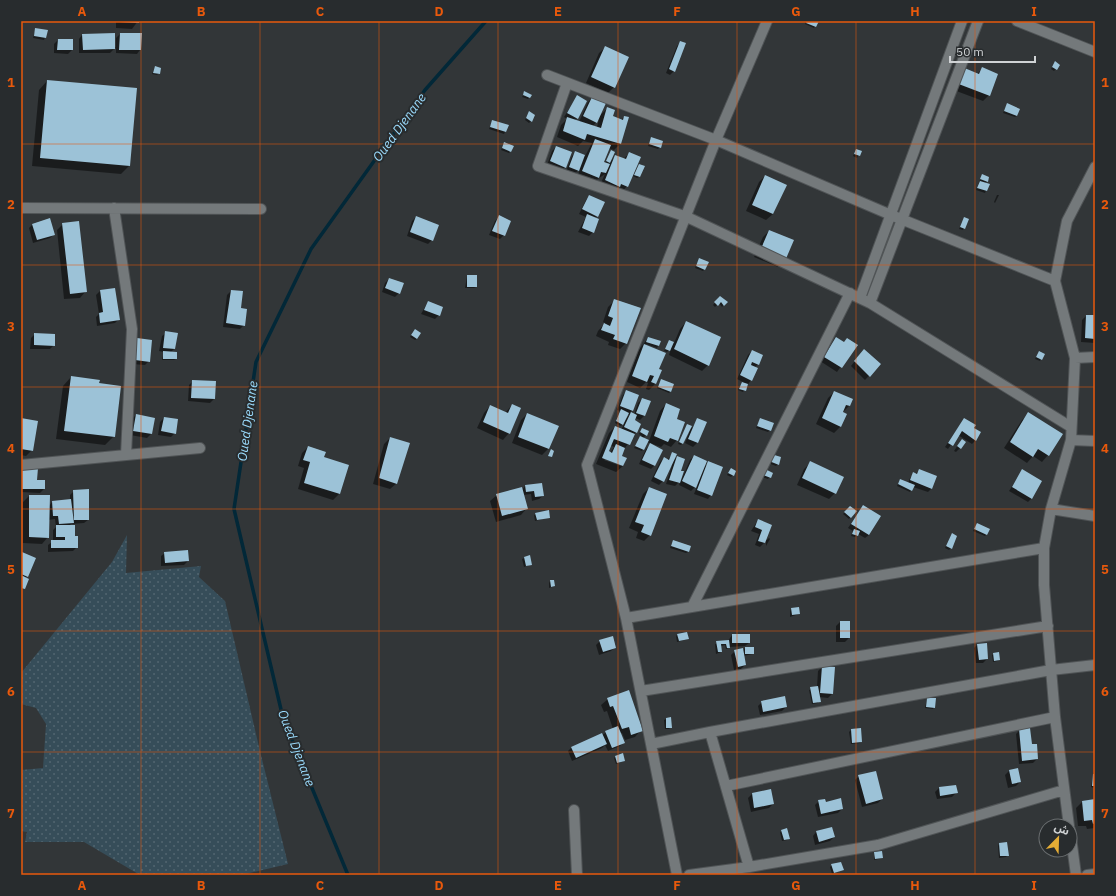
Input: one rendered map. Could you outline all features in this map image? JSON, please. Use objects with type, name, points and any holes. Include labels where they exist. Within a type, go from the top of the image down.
[{"type":"street","points":[[677,875],[626,618],[587,465],[687,217],[716,140],[767,21]]},
{"type":"street","points":[[860,298],[962,21]]},
{"type":"street","points":[[870,302],[978,21]]},
{"type":"street","points":[[1017,21],[1095,52]]},
{"type":"street","points":[[547,75],[716,140],[902,220],[1055,282]]},
{"type":"street","points":[[567,83],[538,166],[687,217],[870,302],[1071,427]]},
{"type":"street","points":[[1068,818],[1055,717],[1044,548],[1051,509],[1071,440],[1075,358],[1055,282],[1068,221],[1095,167]]},
{"type":"street","points":[[21,208],[261,209]]},
{"type":"street","points":[[114,208],[132,329],[126,455]]},
{"type":"street","points":[[692,607],[850,294]]},
{"type":"street","points":[[1075,358],[1095,357]]},
{"type":"street","points":[[1071,440],[1095,442]]},
{"type":"street","points":[[21,465],[200,448]]},
{"type":"street","points":[[1051,509],[1095,516]]},
{"type":"street","points":[[626,618],[1044,548]]},
{"type":"street","points":[[641,691],[1048,626]]},
{"type":"street","points":[[651,744],[1051,670],[1095,665]]},
{"type":"street","points":[[726,786],[1055,717]]},
{"type":"street","points":[[710,732],[749,867]]},
{"type":"street","points":[[689,875],[749,867],[878,845],[1064,790]]},
{"type":"street","points":[[574,810],[577,875]]},
{"type":"street","points":[[1074,858],[1076,875]]},
{"type":"street","points":[[1086,875],[1095,874]]},
{"type":"shaded area","points":[[127,535],[126,573],[201,566],[199,577],[225,601],[288,864],[241,875],[140,875],[84,842],[25,842],[27,832],[21,831],[21,770],[43,768],[46,724],[36,708],[21,704],[21,673],[112,562]]},
{"type":"building","points":[[139,21],[139,23],[119,22]]},
{"type":"building","points":[[807,21],[819,21],[816,27],[806,23]]},
{"type":"building","points":[[35,28],[48,30],[46,38],[34,36]]},
{"type":"building","points":[[115,33],[115,49],[83,50],[82,34]]},
{"type":"building","points":[[120,33],[142,33],[141,50],[119,50]]},
{"type":"building","points":[[58,39],[73,39],[73,50],[57,50]]},
{"type":"building","points":[[680,41],[686,43],[675,72],[669,69]]},
{"type":"building","points":[[605,46],[629,57],[615,88],[591,77]]},
{"type":"building","points":[[1055,61],[1060,65],[1057,70],[1052,67]]},
{"type":"building","points":[[155,66],[161,68],[160,74],[153,73]]},
{"type":"building","points":[[962,67],[979,74],[982,67],[998,74],[990,96],[956,83]]},
{"type":"building","points":[[47,80],[137,88],[130,166],[40,158]]},
{"type":"building","points":[[524,91],[532,95],[530,98],[523,95]]},
{"type":"building","points":[[577,95],[587,101],[578,119],[567,113]]},
{"type":"building","points":[[592,97],[606,103],[597,123],[583,116]]},
{"type":"building","points":[[1007,103],[1020,109],[1017,116],[1004,111]]},
{"type":"building","points":[[607,107],[615,110],[613,116],[623,120],[624,116],[629,117],[621,144],[587,134],[585,140],[563,131],[567,117],[601,128]]},
{"type":"building","points":[[529,111],[535,115],[532,122],[526,118]]},
{"type":"building","points":[[492,120],[509,125],[506,132],[490,127]]},
{"type":"building","points":[[651,137],[663,141],[661,148],[649,144]]},
{"type":"building","points":[[595,139],[611,145],[604,162],[610,164],[606,173],[601,172],[599,178],[582,171]]},
{"type":"building","points":[[504,142],[514,146],[511,152],[502,148]]},
{"type":"building","points":[[556,146],[572,152],[566,168],[550,161]]},
{"type":"building","points":[[856,149],[862,151],[860,156],[854,154]]},
{"type":"building","points":[[611,150],[615,152],[610,163],[606,161]]},
{"type":"building","points":[[575,151],[585,155],[579,171],[569,167]]},
{"type":"building","points":[[629,152],[641,157],[628,187],[621,184],[620,187],[605,180],[615,155],[626,159]]},
{"type":"building","points":[[639,164],[645,166],[640,177],[634,175]]},
{"type":"building","points":[[982,174],[989,177],[988,182],[980,179]]},
{"type":"building","points":[[765,175],[787,185],[773,214],[752,205]]},
{"type":"building","points":[[980,181],[990,184],[987,191],[977,188]]},
{"type":"building","points":[[589,195],[605,202],[598,217],[582,209]]},
{"type":"building","points":[[587,214],[599,219],[594,233],[582,228]]},
{"type":"building","points":[[499,215],[511,221],[505,236],[492,231]]},
{"type":"building","points":[[416,216],[439,225],[433,241],[410,232]]},
{"type":"building","points":[[964,217],[969,219],[965,229],[960,227]]},
{"type":"building","points":[[50,218],[55,235],[37,240],[32,224]]},
{"type":"building","points":[[79,221],[87,292],[70,294],[62,223]]},
{"type":"building","points":[[769,230],[794,240],[785,261],[760,251]]},
{"type":"building","points":[[699,258],[709,262],[705,270],[696,266]]},
{"type":"building","points":[[467,275],[477,275],[477,287],[467,287]]},
{"type":"building","points":[[389,278],[404,283],[400,294],[385,288]]},
{"type":"building","points":[[115,288],[120,320],[100,323],[99,313],[103,312],[100,290]]},
{"type":"building","points":[[231,290],[243,291],[241,308],[247,309],[245,326],[226,323]]},
{"type":"building","points":[[720,296],[728,302],[724,306],[721,302],[718,306],[714,302]]},
{"type":"building","points":[[614,299],[641,308],[627,344],[613,339],[615,335],[601,330],[604,323],[610,326],[613,318],[608,316]]},
{"type":"building","points":[[428,301],[443,307],[440,316],[424,310]]},
{"type":"building","points":[[1086,315],[1095,315],[1095,339],[1085,338]]},
{"type":"building","points":[[686,321],[721,337],[709,366],[674,349]]},
{"type":"building","points":[[415,329],[421,333],[417,339],[411,335]]},
{"type":"building","points":[[165,331],[178,333],[175,349],[163,348]]},
{"type":"building","points":[[34,333],[55,334],[55,346],[34,345]]},
{"type":"building","points":[[648,337],[661,341],[659,346],[646,342]]},
{"type":"building","points":[[836,337],[844,342],[847,338],[858,345],[842,368],[824,357]]},
{"type":"building","points":[[137,338],[152,340],[150,362],[135,360]]},
{"type":"building","points":[[669,340],[674,342],[670,351],[665,349]]},
{"type":"building","points":[[644,344],[666,353],[659,369],[662,370],[656,384],[651,382],[654,376],[650,375],[647,382],[632,376]]},
{"type":"building","points":[[864,349],[881,364],[870,377],[854,361]]},
{"type":"building","points":[[752,350],[763,355],[759,365],[752,362],[751,365],[758,368],[752,381],[740,375]]},
{"type":"building","points":[[163,351],[177,352],[177,359],[163,359]]},
{"type":"building","points":[[1039,351],[1045,354],[1042,360],[1036,357]]},
{"type":"building","points":[[71,376],[100,380],[99,383],[121,386],[115,437],[64,431]]},
{"type":"building","points":[[661,379],[674,384],[671,392],[658,387]]},
{"type":"building","points":[[192,380],[216,381],[215,399],[191,398]]},
{"type":"building","points":[[742,382],[748,384],[746,391],[739,389]]},
{"type":"building","points":[[626,390],[639,395],[633,411],[620,406]]},
{"type":"building","points":[[834,391],[853,399],[850,406],[846,405],[843,412],[847,414],[841,427],[822,418]]},
{"type":"building","points":[[642,398],[651,401],[645,416],[636,413]]},
{"type":"building","points":[[666,403],[680,409],[677,419],[685,422],[678,441],[670,438],[668,442],[654,436]]},
{"type":"building","points":[[512,404],[521,408],[510,434],[483,422],[490,405],[508,413]]},
{"type":"building","points":[[621,409],[629,413],[623,425],[616,421]]},
{"type":"building","points":[[631,412],[637,415],[635,420],[641,424],[637,433],[624,427]]},
{"type":"building","points":[[1028,412],[1063,434],[1049,456],[1038,449],[1033,457],[1010,442]]},
{"type":"building","points":[[527,413],[559,426],[549,449],[518,437]]},
{"type":"building","points":[[136,414],[155,418],[152,434],[133,431]]},
{"type":"building","points":[[164,417],[178,419],[176,434],[161,431]]},
{"type":"building","points":[[21,418],[38,421],[33,451],[21,449]]},
{"type":"building","points":[[697,418],[707,422],[698,443],[688,439]]},
{"type":"building","points":[[760,418],[774,423],[771,431],[757,426]]},
{"type":"building","points":[[964,418],[976,425],[974,428],[981,432],[976,441],[962,431],[953,446],[948,443]]},
{"type":"building","points":[[687,424],[692,426],[683,444],[679,442]]},
{"type":"building","points":[[615,426],[635,434],[630,445],[614,439],[609,451],[612,453],[616,444],[625,448],[622,456],[627,458],[623,466],[602,458]]},
{"type":"building","points":[[642,428],[649,431],[647,436],[640,432]]},
{"type":"building","points":[[640,436],[649,440],[644,450],[635,446]]},
{"type":"building","points":[[390,437],[410,443],[397,484],[379,478]]},
{"type":"building","points":[[962,439],[966,442],[961,449],[957,446]]},
{"type":"building","points":[[650,443],[663,450],[655,466],[642,460]]},
{"type":"building","points":[[308,446],[326,452],[324,457],[349,465],[340,494],[304,483],[310,462],[303,460]]},
{"type":"building","points":[[551,449],[554,451],[552,457],[548,456]]},
{"type":"building","points":[[672,452],[677,454],[664,482],[654,477],[664,457],[669,460]]},
{"type":"building","points":[[771,454],[781,457],[779,465],[769,461]]},
{"type":"building","points":[[694,455],[707,461],[696,488],[682,481]]},
{"type":"building","points":[[677,456],[685,459],[681,471],[684,471],[680,483],[669,480]]},
{"type":"building","points":[[708,461],[723,467],[712,496],[697,490]]},
{"type":"building","points":[[810,461],[844,477],[836,494],[802,478]]},
{"type":"building","points":[[22,468],[38,468],[37,480],[45,480],[45,489],[22,489]]},
{"type":"building","points":[[731,468],[736,471],[734,476],[728,473]]},
{"type":"building","points":[[765,469],[773,473],[771,478],[763,475]]},
{"type":"building","points":[[919,469],[937,476],[932,489],[910,480],[913,472],[917,474]]},
{"type":"building","points":[[1022,469],[1042,481],[1032,499],[1012,487]]},
{"type":"building","points":[[900,479],[915,485],[912,491],[898,484]]},
{"type":"building","points":[[542,483],[544,496],[535,497],[534,491],[526,492],[525,485]]},
{"type":"building","points":[[522,487],[528,509],[502,516],[496,494]]},
{"type":"building","points":[[649,487],[667,494],[651,536],[641,532],[644,525],[635,522]]},
{"type":"building","points":[[89,489],[89,520],[74,520],[73,490]]},
{"type":"building","points":[[29,495],[50,495],[49,538],[29,537]]},
{"type":"building","points":[[71,499],[74,523],[59,524],[58,516],[53,516],[52,501]]},
{"type":"building","points":[[863,505],[881,516],[869,535],[851,524]]},
{"type":"building","points":[[850,506],[857,511],[851,518],[844,512]]},
{"type":"building","points":[[549,510],[550,518],[537,520],[535,513]]},
{"type":"building","points":[[758,519],[772,525],[765,543],[758,541],[762,530],[755,527]]},
{"type":"building","points":[[977,523],[990,529],[987,535],[974,529]]},
{"type":"building","points":[[56,525],[75,525],[75,536],[78,536],[78,548],[51,548],[51,540],[65,540],[65,537],[56,537]]},
{"type":"building","points":[[854,529],[860,531],[858,536],[852,534]]},
{"type":"building","points":[[952,533],[957,536],[952,549],[946,546]]},
{"type":"building","points":[[673,540],[691,546],[689,552],[671,546]]},
{"type":"building","points":[[188,550],[189,561],[165,563],[164,552]]},
{"type":"building","points":[[22,552],[36,558],[28,577],[21,574]]},
{"type":"building","points":[[530,555],[532,565],[526,566],[524,557]]},
{"type":"building","points":[[21,575],[29,579],[25,589],[21,588]]},
{"type":"building","points":[[550,580],[554,580],[555,586],[551,587]]},
{"type":"building","points":[[799,607],[800,614],[792,615],[791,608]]},
{"type":"building","points":[[840,621],[850,621],[850,638],[840,638]]},
{"type":"building","points":[[687,632],[689,639],[679,641],[677,634]]},
{"type":"building","points":[[732,634],[750,634],[750,643],[732,643]]},
{"type":"building","points":[[613,636],[616,648],[603,652],[599,640]]},
{"type":"building","points":[[729,640],[730,648],[727,648],[726,644],[721,644],[722,652],[718,652],[716,641]]},
{"type":"building","points":[[987,643],[988,659],[979,660],[977,644]]},
{"type":"building","points":[[745,647],[754,647],[754,654],[745,654]]},
{"type":"building","points":[[743,648],[746,665],[738,667],[734,650]]},
{"type":"building","points":[[999,652],[1000,660],[994,661],[993,653]]},
{"type":"building","points":[[822,666],[835,667],[833,694],[820,693]]},
{"type":"building","points":[[818,686],[821,702],[813,703],[810,687]]},
{"type":"building","points":[[629,690],[643,731],[631,735],[629,727],[622,729],[613,706],[610,707],[607,698]]},
{"type":"building","points":[[785,696],[787,707],[763,712],[761,701]]},
{"type":"building","points":[[927,698],[936,698],[935,708],[926,707]]},
{"type":"building","points":[[671,717],[672,728],[666,728],[666,718]]},
{"type":"building","points":[[618,726],[625,743],[612,748],[605,731]]},
{"type":"building","points":[[861,728],[862,742],[852,743],[851,729]]},
{"type":"building","points":[[1030,728],[1032,744],[1037,744],[1038,759],[1022,761],[1019,729]]},
{"type":"building","points":[[602,733],[607,744],[576,758],[571,747]]},
{"type":"building","points":[[623,753],[625,761],[617,763],[615,756]]},
{"type":"building","points":[[1018,768],[1021,782],[1012,784],[1009,770]]},
{"type":"building","points":[[876,771],[883,799],[866,804],[858,775]]},
{"type":"building","points":[[1093,774],[1095,774],[1095,786],[1092,786]]},
{"type":"building","points":[[956,785],[958,793],[940,796],[939,787]]},
{"type":"building","points":[[771,789],[774,804],[754,808],[752,793]]},
{"type":"building","points":[[841,798],[843,809],[821,814],[818,800],[825,799],[826,802]]},
{"type":"building","points":[[1095,799],[1095,823],[1093,824],[1092,820],[1084,821],[1082,801]]},
{"type":"building","points":[[832,827],[835,837],[819,842],[816,831]]},
{"type":"building","points":[[787,828],[790,839],[784,840],[781,830]]},
{"type":"building","points":[[1007,842],[1009,856],[1000,856],[999,843]]},
{"type":"building","points":[[882,851],[883,858],[875,859],[874,852]]},
{"type":"building","points":[[841,862],[844,870],[834,873],[831,864]]},
{"type":"waterway","name":"Oued Djenane","points":[[348,875],[283,718],[234,509],[256,362],[311,249],[425,90],[486,21]]}]
